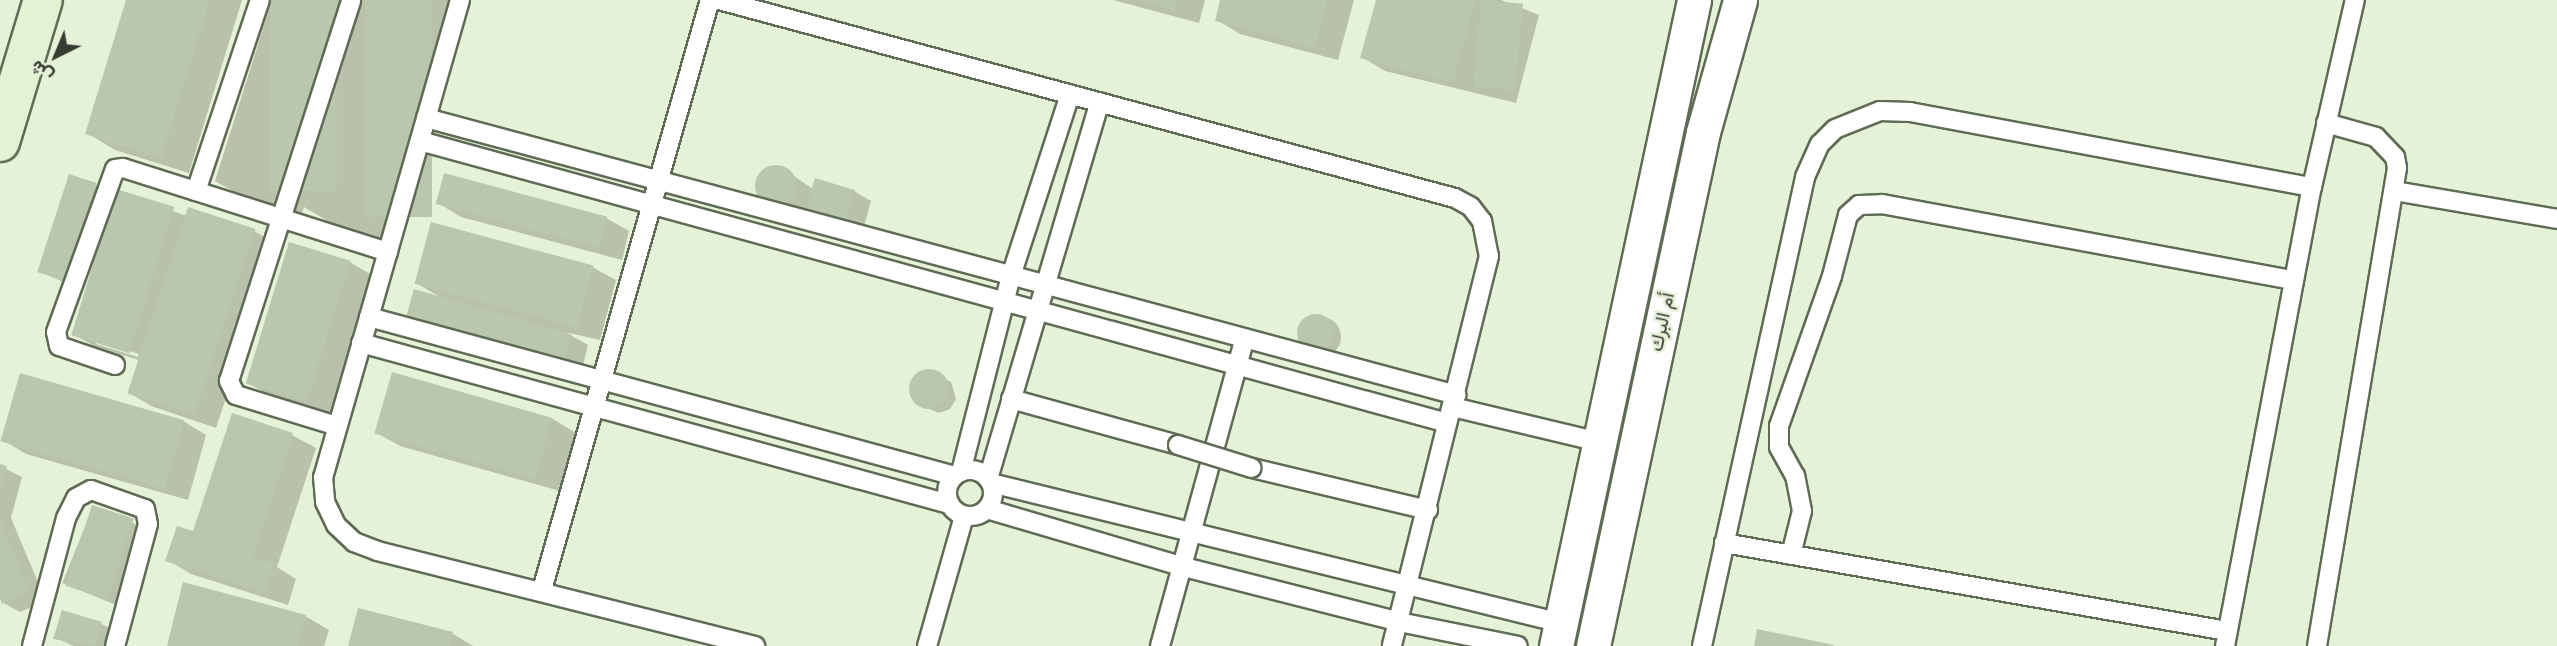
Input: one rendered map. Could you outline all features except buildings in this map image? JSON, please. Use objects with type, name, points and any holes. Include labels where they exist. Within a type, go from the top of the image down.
[{"type":"main road","points":[[0,142],[43,0]]},
{"type":"street","name":"أم البرك","points":[[1558,634],[1694,0]]},
{"type":"street","name":"أم البرك","points":[[1593,646],[1703,132],[1740,0]]},
{"type":"street","points":[[1667,124],[1686,121],[1703,132]]},
{"type":"lane","points":[[197,191],[260,0]]},
{"type":"lane","points":[[337,426],[236,395],[229,386],[351,0]]},
{"type":"lane","points":[[460,0],[323,477],[325,502],[336,525],[354,542],[755,646]]},
{"type":"lane","points":[[542,590],[662,180],[710,0]]},
{"type":"lane","points":[[719,0],[1455,198],[1471,207],[1482,221],[1489,256],[1410,585],[1392,646]]},
{"type":"lane","points":[[1724,544],[2226,638],[2312,187],[2355,0]]},
{"type":"lane","points":[[950,504],[947,489],[958,474],[1011,276],[1070,94]]},
{"type":"lane","points":[[986,509],[993,496],[990,481],[1011,399],[1100,102]]},
{"type":"lane","points":[[1702,646],[1805,177],[1820,144],[1835,129],[1880,111],[1910,112],[2312,187]]},
{"type":"lane","points":[[426,118],[1244,340],[1452,408]]},
{"type":"lane","points":[[2317,646],[2397,168],[2385,144],[2364,132],[2326,122]]},
{"type":"lane","points":[[420,141],[655,204],[1003,305],[1237,367],[1452,408],[1599,442]]},
{"type":"lane","points":[[115,365],[59,346],[56,332],[110,174],[123,168],[387,252]]},
{"type":"lane","points":[[2394,191],[2557,219]]},
{"type":"lane","points":[[1791,555],[1802,511],[1795,476],[1779,447],[1779,426],[1832,276],[1848,215],[1859,205],[1882,204],[2294,280]]},
{"type":"lane","points":[[369,317],[601,382],[958,474],[976,471],[990,481],[1191,533],[1410,585],[1558,634]]},
{"type":"lane","points":[[1160,646],[1184,567],[1244,340]]},
{"type":"lane","points":[[361,343],[594,409],[950,504],[964,516]]},
{"type":"lane","points":[[1011,399],[1252,468],[1428,510]]},
{"type":"lane","points":[[32,646],[66,518],[76,498],[90,490],[145,509],[148,524],[115,646]]},
{"type":"lane","points":[[964,516],[986,509],[1184,567],[1399,622],[1518,646]]},
{"type":"lane","points":[[927,646],[964,516]]}]
